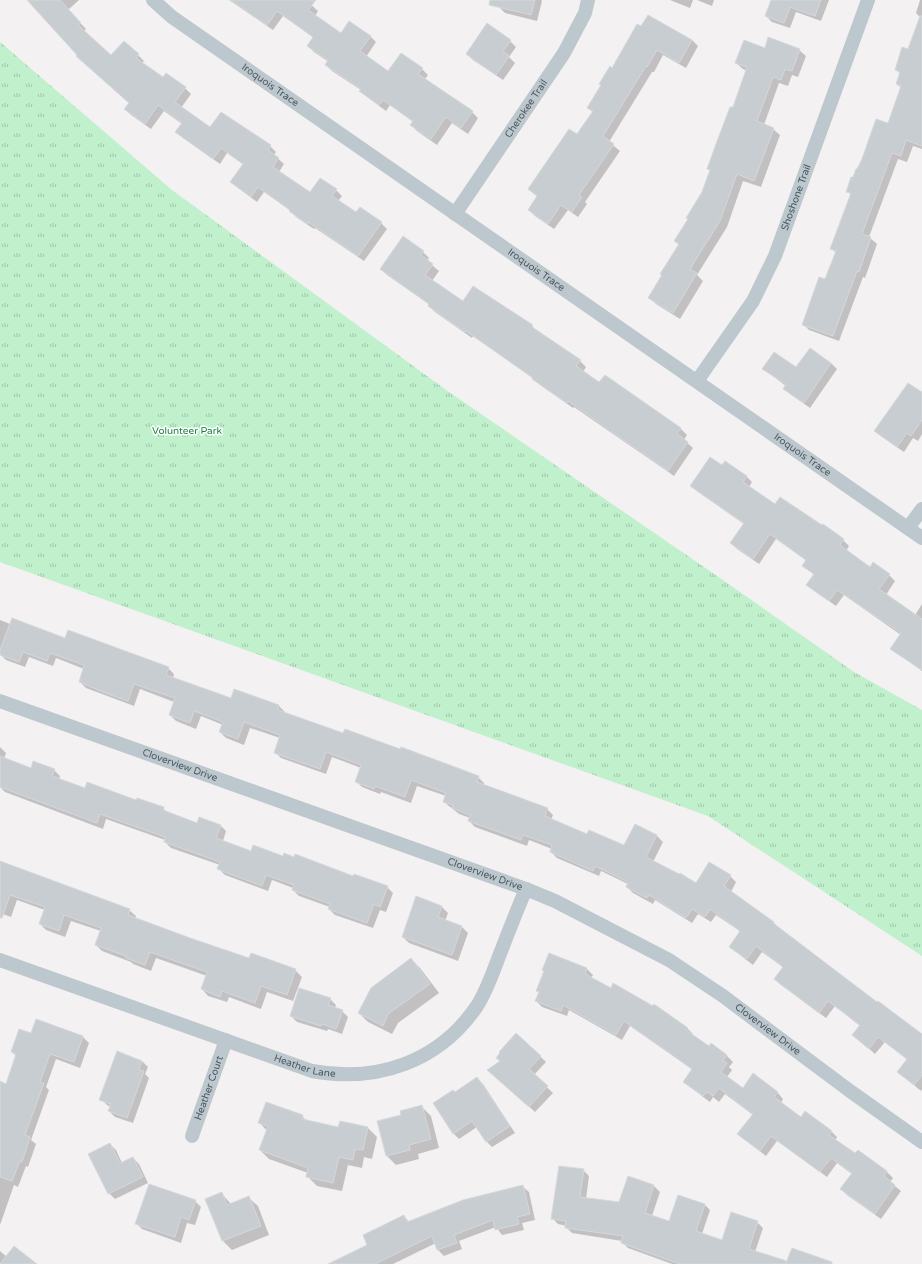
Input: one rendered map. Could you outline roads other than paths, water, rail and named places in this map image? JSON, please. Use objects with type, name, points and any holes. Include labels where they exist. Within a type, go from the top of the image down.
[{"type":"street","name":"Iroquois Trace","points":[[153,0],[172,17],[922,538]]},
{"type":"street","name":"Cherokee Trail","points":[[455,214],[564,53],[585,12],[588,0]]},
{"type":"street","name":"Shoshone Trail","points":[[697,381],[753,300],[775,256],[868,0]]},
{"type":"street","points":[[908,528],[922,509]]},
{"type":"street","name":"Cloverview Drive","points":[[0,701],[526,889],[555,901],[669,960],[723,996],[850,1091],[922,1142]]},
{"type":"street","name":"Heather Lane","points":[[0,960],[312,1071],[329,1074],[352,1075],[373,1073],[395,1068],[434,1049],[449,1038],[465,1021],[477,1006],[486,989],[526,889]]},
{"type":"street","name":"Heather Court","points":[[192,1136],[226,1040]]},
{"type":"park label","name":"Volunteer Park","points":[[187,431]]}]
